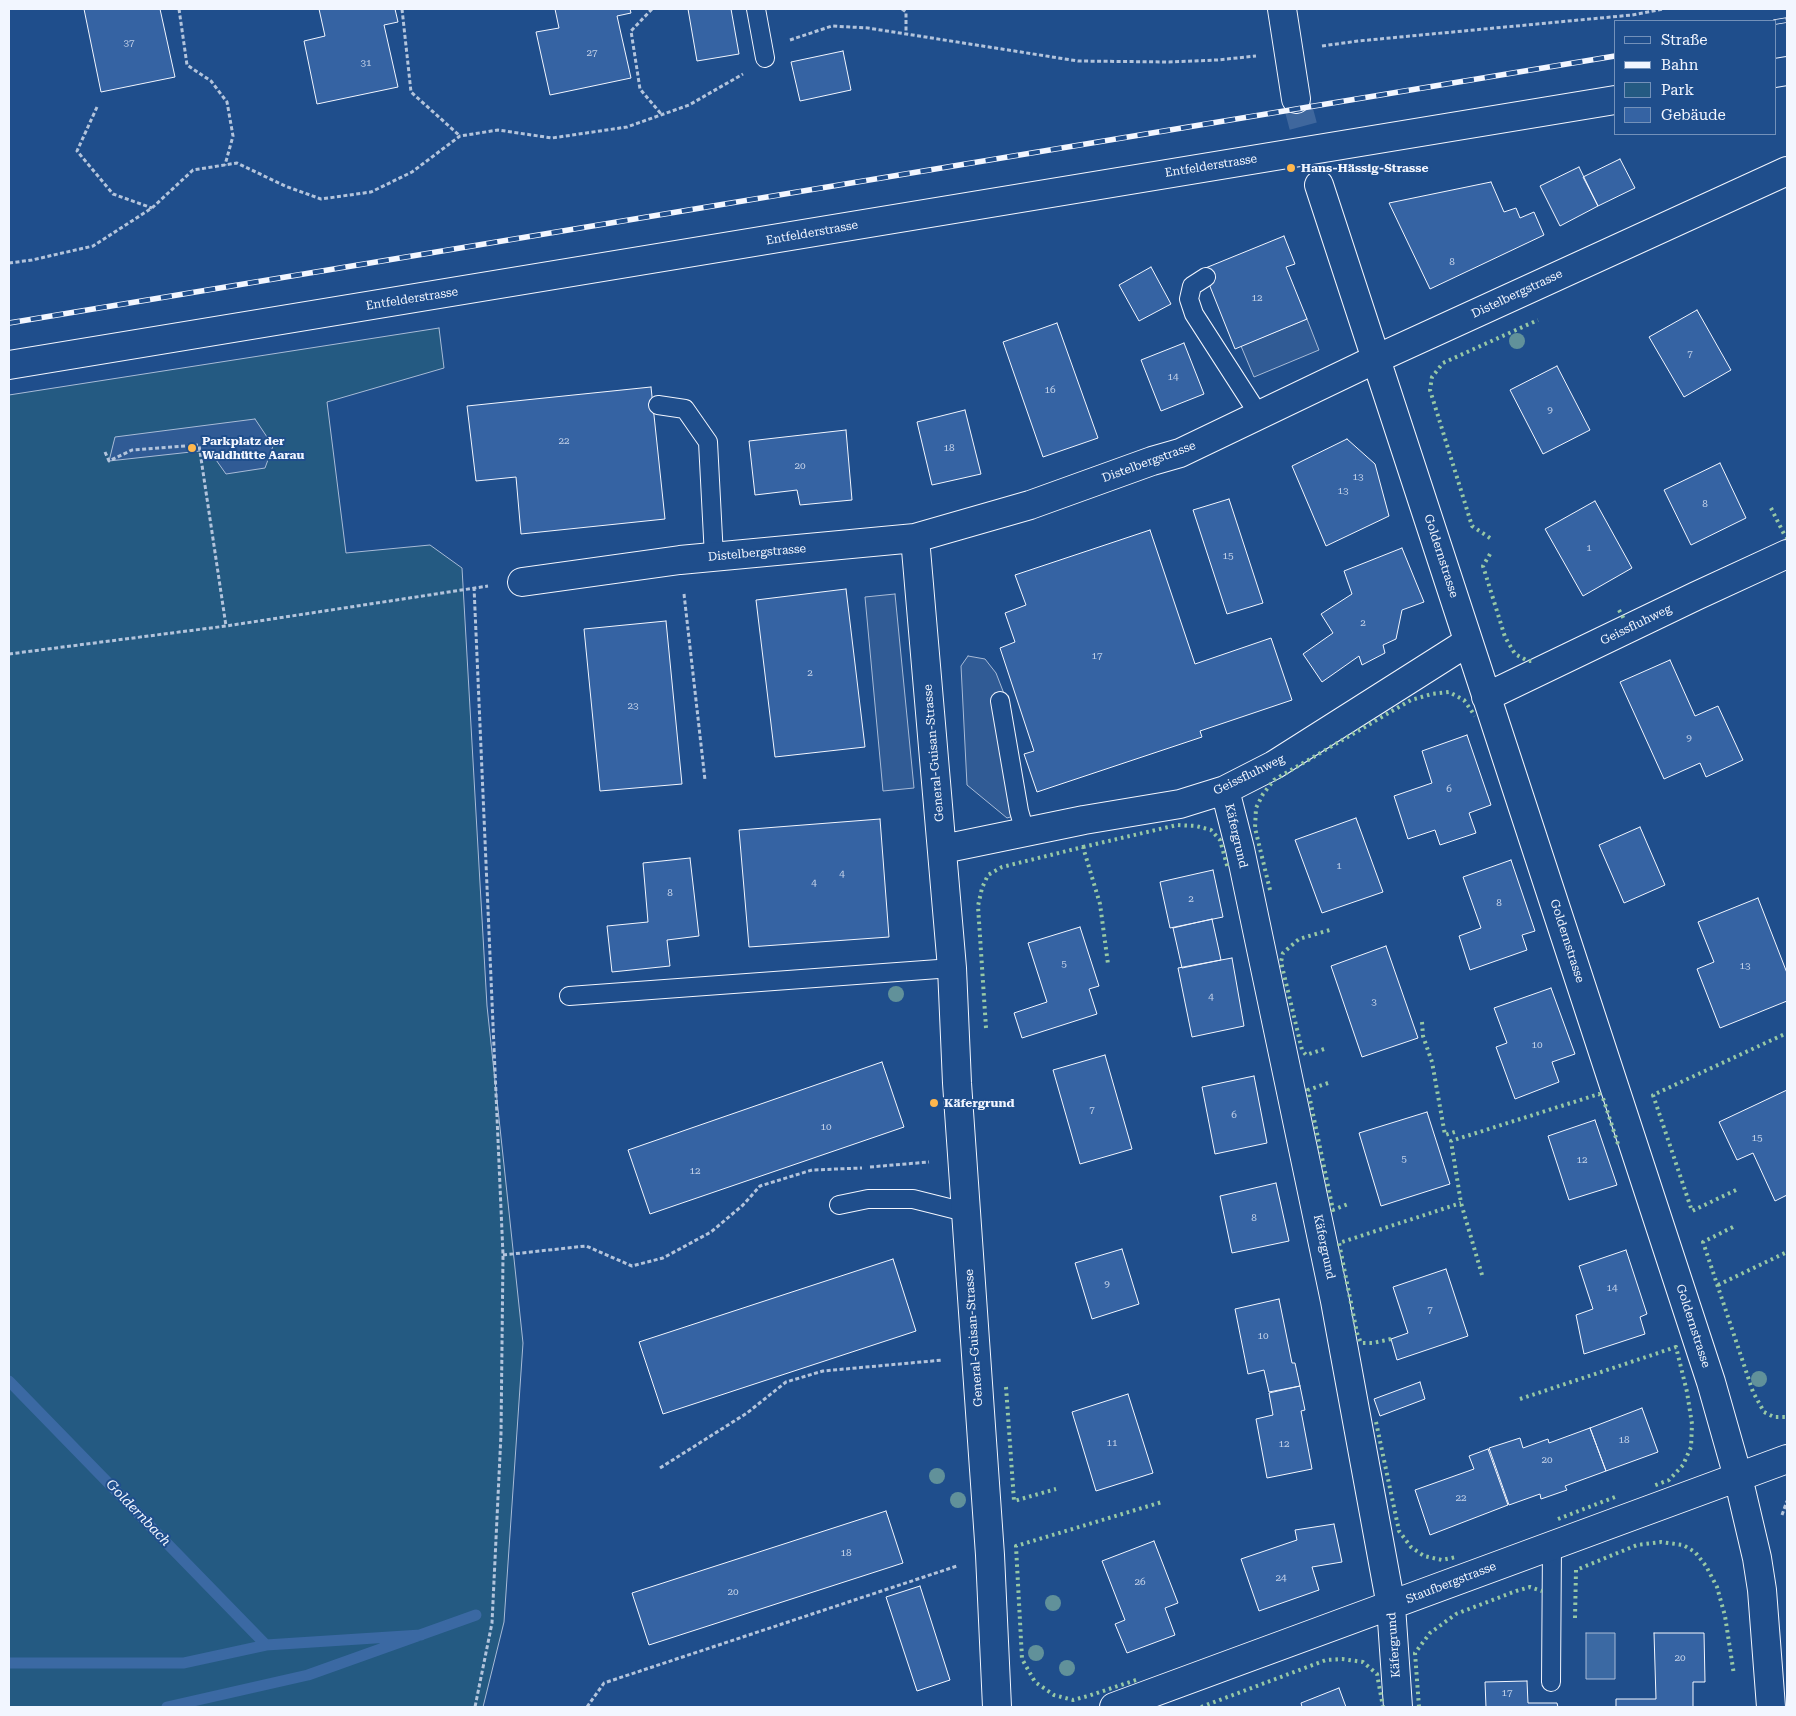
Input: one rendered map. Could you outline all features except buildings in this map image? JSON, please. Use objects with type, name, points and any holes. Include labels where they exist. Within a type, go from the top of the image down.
[{"type":"street","points":[[1282,9],[1296,99]]},
{"type":"street","name":"Entfelderstrasse","points":[[9,365],[1614,100]]},
{"type":"street","name":"Distelbergstrasse","points":[[522,582],[680,560],[915,538],[1030,505],[1152,461],[1180,453],[1376,359],[1787,171]]},
{"type":"street","name":"Goldernstrasse","points":[[1319,185],[1604,1051],[1696,1335],[1738,1476],[1757,1558],[1778,1676],[1771,1707]]},
{"type":"street","name":"General-Guisan-Strasse","points":[[915,538],[952,968],[965,1212],[990,1555],[998,1707]]},
{"type":"street","name":"Geissfluhweg","points":[[1486,697],[1787,554]]},
{"type":"street","name":"Geissfluhweg","points":[[943,849],[1084,820],[1180,804],[1225,790],[1274,765],[1468,642]]},
{"type":"street","name":"Käfergrund","points":[[1225,790],[1240,849],[1335,1301],[1391,1606],[1398,1707]]},
{"type":"street","name":"Staufbergstrasse","points":[[1114,1707],[1787,1459]]},
{"type":"lane","points":[[756,9],[765,58]]},
{"type":"lane","points":[[1206,277],[1192,286],[1189,299],[1194,314],[1260,415]]},
{"type":"lane","points":[[658,405],[685,409],[708,442],[714,557]]},
{"type":"lane","points":[[1000,701],[1019,811],[1025,832]]},
{"type":"lane","points":[[569,996],[952,968]]},
{"type":"lane","points":[[840,1205],[868,1199],[913,1199],[965,1212]]},
{"type":"lane","points":[[1551,1682],[1552,1545]]},
{"type":"path","points":[[179,9],[187,65],[210,81],[227,102],[233,136],[225,165]]},
{"type":"path","points":[[402,9],[411,92],[460,136]]},
{"type":"path","points":[[652,9],[631,31],[640,89],[662,115]]},
{"type":"path","points":[[902,9],[906,12],[906,34]]},
{"type":"path","points":[[9,264],[93,246],[152,208],[193,170],[237,162],[285,186],[321,199],[371,192],[412,172],[460,136],[498,130],[552,138],[627,127],[689,105],[737,78],[792,38],[832,26],[868,28],[1078,61],[1169,62],[1208,61],[1358,41],[1612,17],[1664,9]]},
{"type":"path","points":[[97,107],[77,151],[113,194],[152,208]]},
{"type":"path","points":[[105,452],[109,461],[132,450],[199,445],[226,626]]},
{"type":"path","points":[[680,560],[705,780]]},
{"type":"path","points":[[9,654],[226,626],[474,587],[522,582]]},
{"type":"path","points":[[474,587],[503,1255],[501,1434],[492,1623],[475,1707]]},
{"type":"path","points":[[503,1255],[586,1246],[632,1266],[662,1258],[711,1232],[743,1205],[760,1186],[812,1170],[850,1169],[962,1160]]},
{"type":"path","points":[[660,1468],[747,1413],[786,1382],[823,1371],[976,1356]]},
{"type":"path","points":[[587,1707],[604,1682],[990,1555]]},
{"type":"green space","points":[[439,328],[444,368],[327,402],[346,553],[430,545],[462,568],[487,1006],[523,1343],[504,1622],[483,1707],[9,1707],[9,395]]},
{"type":"shaded area","points":[[1307,319],[1319,350],[1254,377],[1241,346]]},
{"type":"shaded area","name":"Parkplatz der Waldhütte Aarau","points":[[255,419],[273,446],[265,468],[226,474],[209,450],[109,461],[115,437]]},
{"type":"shaded area","points":[[895,594],[914,788],[883,791],[865,597]]},
{"type":"shaded area","points":[[968,656],[985,659],[996,673],[1008,704],[1027,812],[1007,818],[967,785],[961,666]]},
{"type":"shaded area","points":[[1586,1633],[1615,1633],[1615,1679],[1586,1679]]},
{"type":"waterway","name":"Goldernbach","points":[[9,1381],[266,1645]]},
{"type":"waterway","name":"Goldernbach","points":[[167,1707],[308,1675],[476,1615]]},
{"type":"waterway","name":"Goldernbach","points":[[9,1663],[183,1663],[266,1645],[421,1635]]},
{"type":"tunnel","points":[[1296,99],[1319,185]]},
{"type":"railway","points":[[1776,22],[1787,20]]},
{"type":"railway","points":[[9,323],[1614,56]]},
{"type":"hedge","points":[[1490,538],[1472,526],[1430,390],[1432,377],[1443,363],[1538,320]]},
{"type":"hedge","points":[[1771,508],[1787,538]]},
{"type":"hedge","points":[[1490,554],[1483,566],[1505,637],[1515,654],[1528,661],[1532,661]]},
{"type":"hedge","points":[[1619,610],[1624,619]]},
{"type":"hedge","points":[[1270,890],[1255,828],[1256,808],[1263,794],[1274,780],[1411,700],[1432,694],[1449,692],[1464,700],[1475,716]]},
{"type":"hedge","points":[[1083,847],[1177,825],[1196,826],[1211,830],[1220,840],[1228,869]]},
{"type":"hedge","points":[[986,1028],[978,906],[982,888],[988,875],[1002,867],[1083,847],[1100,904],[1108,964]]},
{"type":"hedge","points":[[1324,1049],[1306,1055],[1302,1050],[1281,962],[1283,953],[1299,939],[1333,929]]},
{"type":"hedge","points":[[1422,1022],[1423,1036],[1432,1062],[1445,1135],[1458,1131]]},
{"type":"hedge","points":[[1736,1190],[1692,1211],[1653,1095],[1787,1033]]},
{"type":"hedge","points":[[1328,1083],[1308,1090],[1333,1210],[1348,1204]]},
{"type":"hedge","points":[[1482,1275],[1461,1203],[1451,1141],[1599,1094],[1603,1098],[1618,1144]]},
{"type":"hedge","points":[[1391,1339],[1373,1343],[1361,1343],[1357,1333],[1339,1243],[1461,1203]]},
{"type":"hedge","points":[[1733,1227],[1703,1242],[1753,1392],[1764,1412],[1774,1417],[1787,1417]]},
{"type":"hedge","points":[[1718,1285],[1787,1252]]},
{"type":"hedge","points":[[1520,1399],[1676,1347],[1687,1392],[1692,1424],[1691,1447],[1683,1465],[1669,1480],[1653,1486]]},
{"type":"hedge","points":[[1006,1387],[1014,1501],[1056,1489]]},
{"type":"hedge","points":[[1376,1422],[1399,1531],[1411,1547],[1424,1556],[1442,1560],[1456,1557]]},
{"type":"hedge","points":[[1558,1519],[1615,1497]]},
{"type":"hedge","points":[[1136,1680],[1073,1700],[1054,1695],[1035,1682],[1022,1659],[1016,1546],[1162,1502]]},
{"type":"hedge","points":[[1575,1618],[1576,1570],[1637,1545],[1661,1542],[1683,1545],[1695,1552],[1706,1566],[1717,1587],[1725,1616],[1734,1675]]},
{"type":"hedge","points":[[1419,1707],[1415,1653],[1430,1633],[1456,1614],[1516,1591],[1530,1587],[1542,1591]]},
{"type":"hedge","points":[[1201,1707],[1326,1660],[1342,1659],[1363,1662],[1377,1674],[1383,1707]]},
{"type":"place","name":"Hans-Hässig-Strasse","points":[[1291,168]]},
{"type":"place","name":"Parkplatz der Waldhütte Aarau","points":[[192,448]]},
{"type":"place","name":"Käfergrund","points":[[934,1103]]}]
